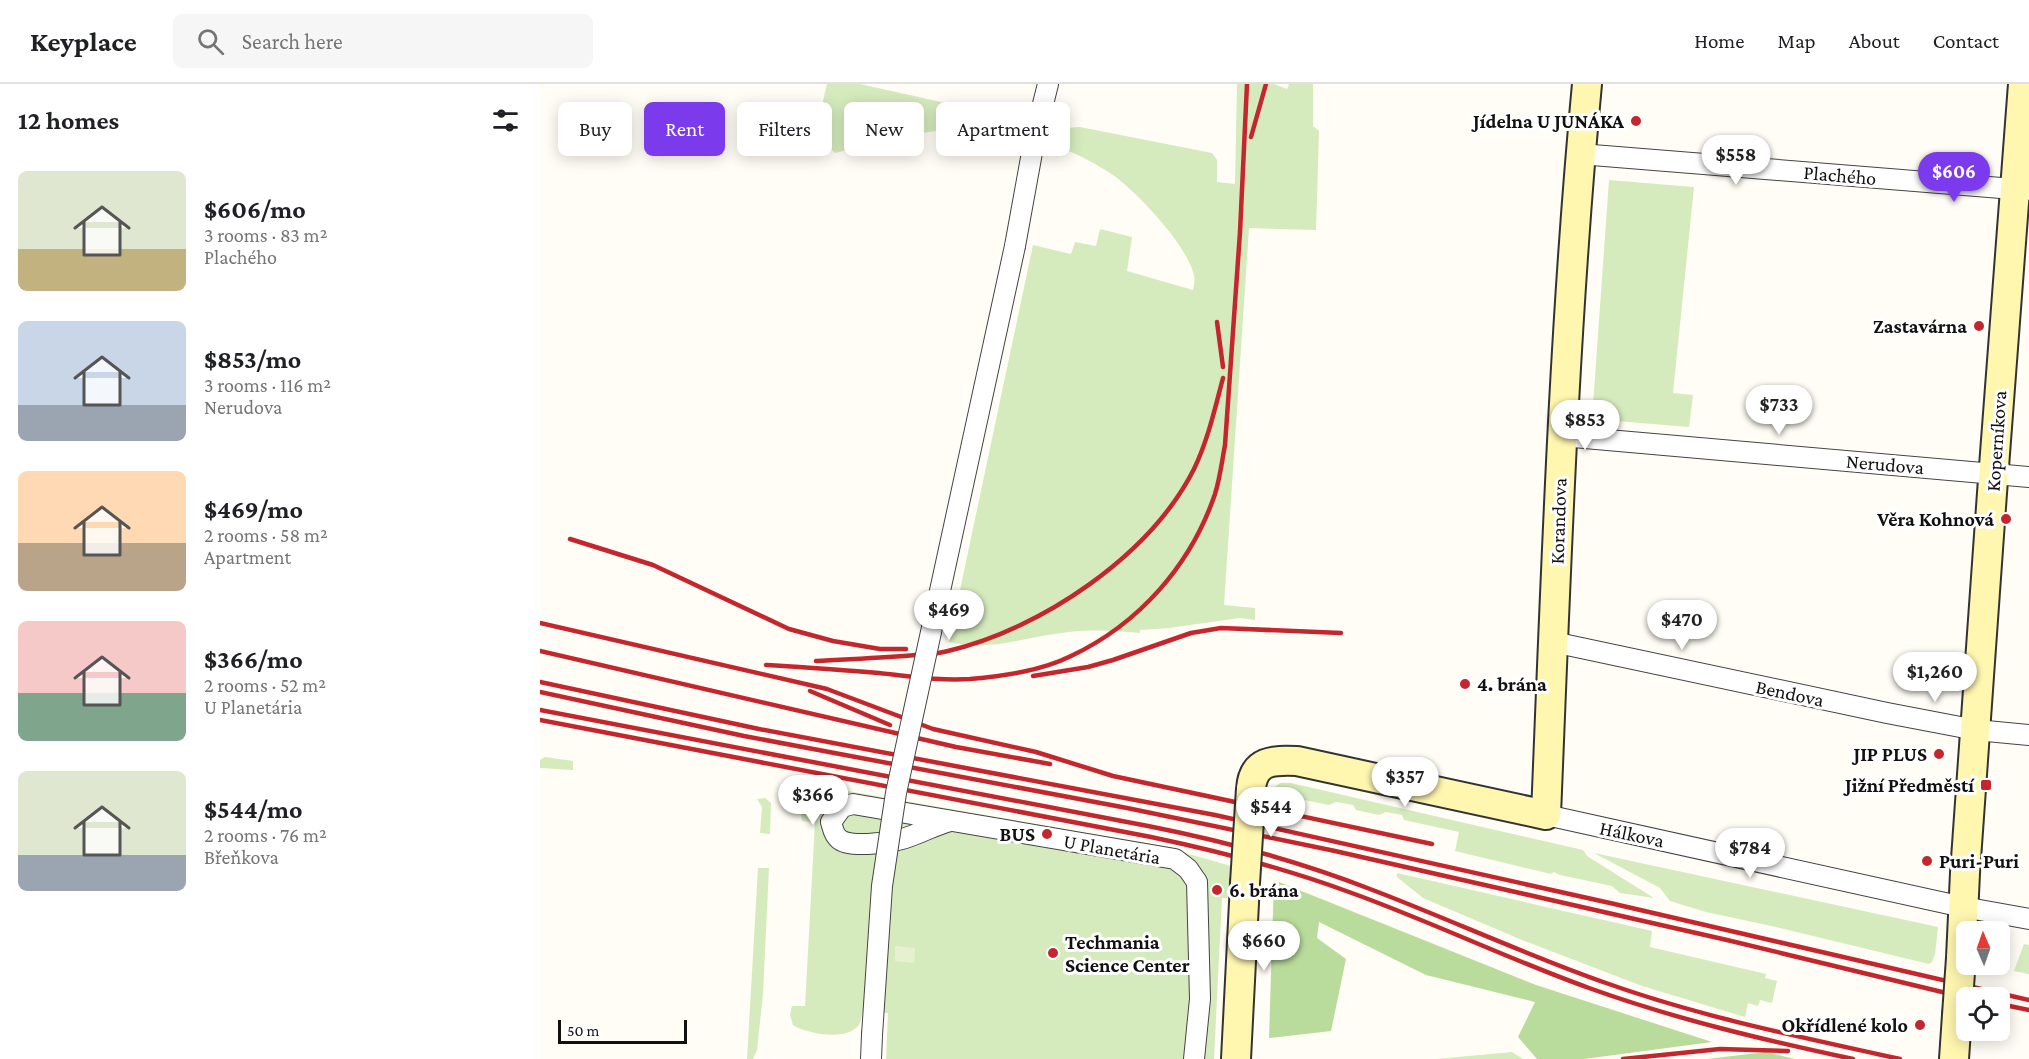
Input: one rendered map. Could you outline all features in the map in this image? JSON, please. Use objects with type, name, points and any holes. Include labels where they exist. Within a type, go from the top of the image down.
[{"type":"street","points":[[871,1059],[882,886],[896,793],[1015,246],[1035,136],[1048,84]]},
{"type":"street","name":"Korandova","points":[[1546,815],[1562,436],[1580,154],[1587,84]]},
{"type":"street","name":"Koperníkova","points":[[1955,1054],[1963,907],[1994,474],[2022,190],[2023,84]]},
{"type":"street","name":"Plachého","points":[[1580,154],[2022,190]]},
{"type":"street","name":"Nerudova","points":[[1562,436],[2029,477]]},
{"type":"street","name":"Bendova","points":[[1553,642],[1976,730],[2029,735]]},
{"type":"street","name":"Hálkova","points":[[1236,1059],[1251,789],[1256,770],[1264,764],[1280,760],[1297,761],[1963,907],[2029,919]]},
{"type":"street","name":"U Planetária","points":[[950,821],[932,826],[909,837],[855,844],[840,840],[831,822],[842,807],[853,804],[1174,860],[1188,869],[1197,882],[1199,900],[1200,999],[1194,1059]]},
{"type":"green space","points":[[827,84],[860,84],[941,102],[936,102],[936,131],[924,133],[924,102],[844,102],[844,151],[835,153],[832,150],[832,102],[823,102]]},
{"type":"green space","points":[[1237,84],[1274,84],[1287,89],[1289,84],[1313,84],[1313,126],[1319,131],[1316,230],[1249,228],[1224,605],[1255,608],[1255,620],[1240,618],[1140,630],[1140,633],[1078,631],[995,644],[965,645],[949,642],[1033,245],[1071,254],[1075,242],[1096,246],[1100,229],[1132,237],[1127,271],[1193,290],[1194,278],[1190,264],[1173,236],[1123,183],[1099,166],[1070,152],[1070,128],[1080,127],[1212,153],[1217,160],[1217,182],[1235,184]]},
{"type":"green space","points":[[1609,180],[1694,187],[1673,393],[1693,395],[1689,427],[1592,419]]},
{"type":"green space","points":[[545,757],[573,761],[573,770],[540,768],[540,760]]},
{"type":"green space","points":[[1280,783],[1291,783],[1583,850],[1587,856],[1654,898],[1620,893],[1612,886],[1455,851],[1459,832],[1404,820],[1402,815],[1386,812],[1379,815],[1356,810],[1353,805],[1336,802],[1329,805],[1270,793]]},
{"type":"green space","name":"Techmania Science Center","points":[[819,786],[1157,845],[1231,866],[1230,891],[1228,891],[1228,898],[1222,898],[1214,1059],[886,1059],[888,1013],[862,1012],[858,1026],[852,1031],[836,1035],[807,1031],[793,1025],[790,1015],[792,1006],[805,1006],[815,822],[802,821],[801,812],[806,802],[818,802]]},
{"type":"green space","points":[[765,798],[771,803],[770,834],[760,833],[762,807],[757,799]]},
{"type":"green space","points":[[1594,853],[1938,927],[1935,954],[1929,964],[1706,912],[1670,901],[1660,888]]},
{"type":"green space","points":[[758,868],[769,868],[763,994],[757,1050],[753,1059],[747,1059]]},
{"type":"green space","points":[[1397,873],[1652,931],[1650,947],[1766,974],[1765,978],[1777,981],[1772,1003],[1760,1000],[1758,1006],[1748,1003],[1745,1017],[1642,986],[1522,940],[1423,898],[1397,877]]},
{"type":"green space","points":[[1274,880],[1536,985],[1712,1042],[1584,1059],[1537,1059],[1518,1037],[1535,1002],[1426,975],[1319,922],[1317,938],[1346,959],[1331,1031],[1269,1038]]},
{"type":"green space","points":[[2024,944],[2029,945],[2029,974],[2014,971]]},
{"type":"green space","points":[[895,946],[915,948],[914,963],[895,961]]},
{"type":"green space","points":[[1512,1052],[1523,1059],[1436,1059]]},
{"type":"green space","points":[[1766,1052],[1795,1059],[1707,1059]]},
{"type":"railway","points":[[766,665],[947,679],[983,678],[1022,672],[1047,666],[1096,643],[1119,627],[1160,590],[1192,545],[1205,520],[1215,494],[1222,463],[1240,232],[1247,84]]},
{"type":"railway","points":[[1251,137],[1266,84]]},
{"type":"railway","points":[[1217,322],[1223,367]]},
{"type":"railway","points":[[816,661],[948,651],[1019,626],[1055,607],[1089,584],[1121,559],[1150,531],[1175,501],[1199,458],[1223,378]]},
{"type":"railway","points":[[570,539],[653,565],[789,629],[833,641],[880,649],[906,649]]},
{"type":"railway","points":[[540,623],[827,689],[933,729],[1036,752],[1113,776],[1432,844]]},
{"type":"railway","points":[[1033,676],[1088,667],[1191,633],[1221,628],[1341,633]]},
{"type":"railway","points":[[540,651],[956,747],[1050,764]]},
{"type":"railway","points":[[540,682],[759,729],[1215,815],[2029,1000]]},
{"type":"railway","points":[[810,691],[890,725]]},
{"type":"railway","points":[[540,692],[744,736],[1127,808],[1335,851],[1727,940],[1956,995]]},
{"type":"railway","points":[[540,710],[1148,826],[1233,845],[1343,879],[1546,961],[1642,995],[1752,1026],[1900,1059]]},
{"type":"railway","points":[[540,720],[1151,837],[1226,854],[1349,892],[1559,977],[1654,1010],[1853,1059]]},
{"type":"railway","points":[[2010,1006],[2029,1010]]},
{"type":"railway","points":[[1623,1059],[1720,1049],[1788,1051]]},
{"type":"place","name":"Jídelna U JUNÁKA","points":[[1636,121]]},
{"type":"place","name":"Zastavárna","points":[[1979,326]]},
{"type":"place","name":"Věra Kohnová","points":[[2006,519]]},
{"type":"place","name":"4. brána","points":[[1465,684]]},
{"type":"place","name":"JIP PLUS","points":[[1939,754]]},
{"type":"place","name":"Jižní Předměstí","points":[[1986,785]]},
{"type":"place","name":"BUS","points":[[1047,834]]},
{"type":"place","name":"Puri-Puri","points":[[1927,861]]},
{"type":"place","name":"6. brána","points":[[1217,890]]},
{"type":"place","name":"Techmania Science Center","points":[[1053,953]]},
{"type":"place","name":"Okřídlené kolo","points":[[1920,1025]]}]
